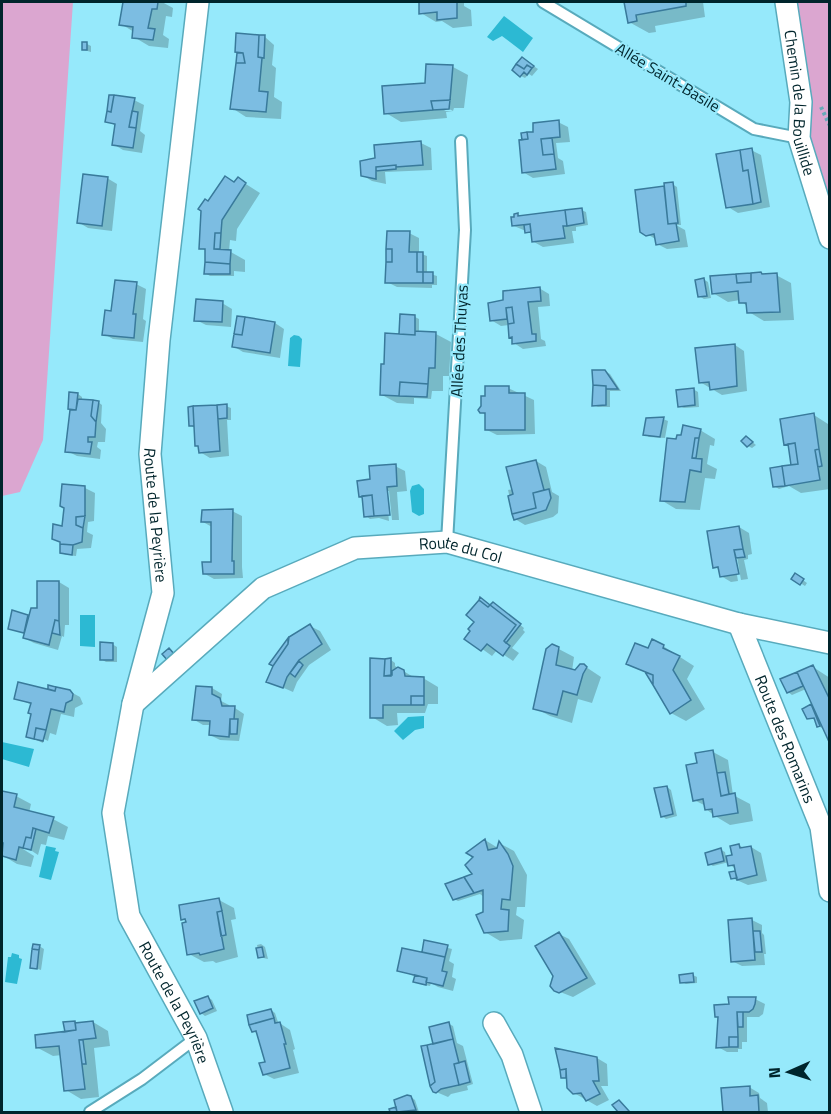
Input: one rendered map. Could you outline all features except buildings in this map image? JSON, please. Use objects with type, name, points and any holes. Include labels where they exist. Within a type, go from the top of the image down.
[{"type":"street","name":"Route de la Peyrière","points":[[198,2],[159,340],[150,454],[163,593],[133,704],[113,813],[129,916],[196,1038],[222,1113]]},
{"type":"street","name":"Chemin de la Bouillide","points":[[786,2],[801,102],[799,138],[830,238]]},
{"type":"street","name":"Route du Col","points":[[133,704],[263,588],[355,548],[447,542],[739,624],[830,643]]},
{"type":"street","name":"Route des Romarins","points":[[739,624],[821,826],[830,891]]},
{"type":"street","points":[[494,1023],[512,1055],[531,1113]]},
{"type":"lane","name":"Allée Saint-Basile","points":[[543,2],[754,129],[799,138]]},
{"type":"lane","name":"Allée des Thuyas","points":[[447,542],[465,230],[460,141]]},
{"type":"lane","points":[[90,1113],[142,1079],[196,1038]]},
{"type":"shaded area","points":[[2,2],[73,2],[43,440],[20,492],[2,496]]},
{"type":"shaded area","points":[[792,2],[829,2],[829,205],[808,142]]},
{"type":"water","points":[[504,16],[533,38],[523,52],[502,36],[493,41],[487,37]]},
{"type":"water","points":[[294,335],[302,339],[300,367],[288,366],[290,338]]},
{"type":"water","points":[[419,484],[424,489],[424,514],[419,516],[412,512],[410,491],[412,486]]},
{"type":"water","points":[[80,615],[95,615],[95,647],[80,646]]},
{"type":"water","points":[[424,716],[424,728],[415,730],[403,740],[394,731],[408,717]]},
{"type":"water","points":[[2,742],[34,749],[29,767],[2,759]]},
{"type":"water","points":[[46,846],[56,848],[55,851],[59,852],[51,880],[39,877]]},
{"type":"water","points":[[12,953],[19,955],[22,959],[17,984],[5,982],[8,957],[11,957]]}]
